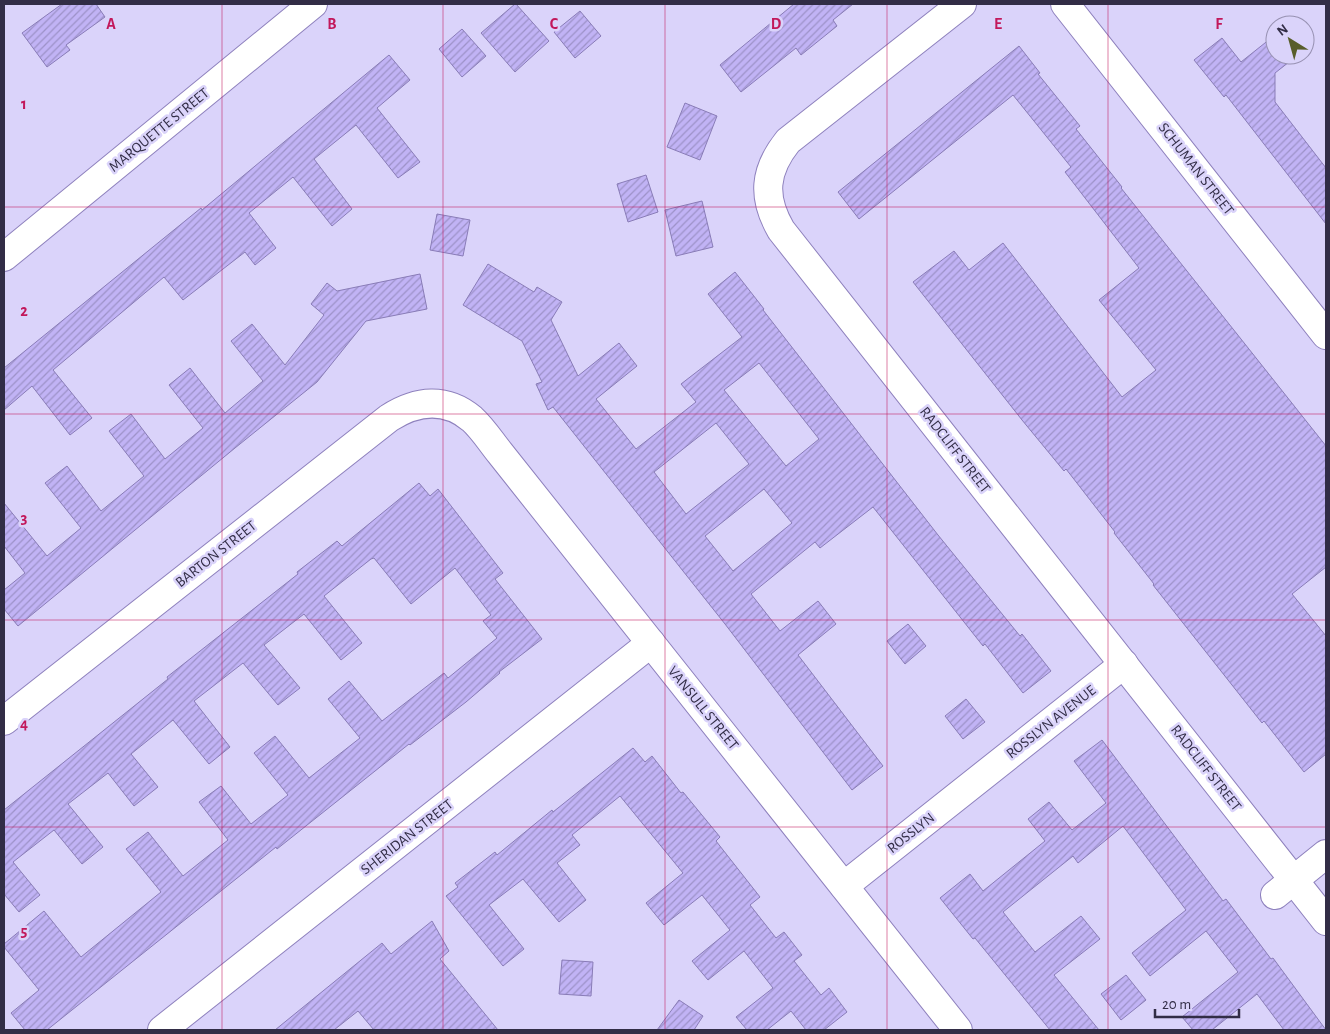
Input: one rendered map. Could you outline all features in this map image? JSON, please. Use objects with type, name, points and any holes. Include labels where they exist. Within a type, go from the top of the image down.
[{"type":"street","name":"MARQUETTE STREET","points":[[4,257],[313,4]]},
{"type":"street","name":"RADCLIFF STREET","points":[[962,4],[788,141],[778,153],[771,168],[768,184],[768,201],[773,216],[781,230],[1124,664],[1284,888],[1326,921]]},
{"type":"street","name":"SCHUMAN STREET","points":[[1065,4],[1326,335]]},
{"type":"street","name":"VANSULL STREET","points":[[436,402],[457,408],[474,420],[958,1030]]},
{"type":"street","name":"BARTON STREET","points":[[4,721],[389,418],[402,410],[436,402]]},
{"type":"street","name":"SHERIDAN STREET","points":[[162,1030],[651,643]]},
{"type":"street","name":"ROSSLYN AVENUE","points":[[978,780],[1124,664]]},
{"type":"street","name":"ROSSLYN","points":[[844,886],[978,780]]},
{"type":"street","points":[[1284,888],[1326,854]]},
{"type":"building","points":[[62,4],[96,4],[105,17],[66,45],[70,50],[47,67],[22,33]]},
{"type":"building","points":[[515,4],[549,41],[515,72],[481,33]]},
{"type":"building","points":[[794,4],[853,4],[833,20],[837,26],[801,55],[796,48],[741,92],[720,65]]},
{"type":"building","points":[[580,11],[601,36],[575,58],[554,32]]},
{"type":"building","points":[[462,29],[486,56],[462,77],[439,49]]},
{"type":"building","points":[[1222,38],[1241,62],[1265,43],[1265,65],[1285,65],[1275,73],[1275,102],[1326,168],[1326,224],[1226,95],[1224,97],[1194,60]]},
{"type":"building","points":[[1019,46],[1040,73],[1038,74],[1080,126],[1076,129],[1121,188],[1326,446],[1326,567],[1292,594],[1326,636],[1326,754],[1304,772],[1264,721],[1262,723],[1153,585],[1066,469],[1064,471],[1022,420],[913,282],[954,251],[969,270],[1003,243],[1122,397],[1156,370],[1099,300],[1139,268],[1065,172],[1071,167],[1013,95],[859,219],[838,192]]},
{"type":"building","points":[[389,55],[410,80],[377,108],[420,162],[398,178],[356,125],[314,159],[352,209],[332,226],[293,177],[249,213],[276,248],[255,265],[245,252],[183,300],[164,277],[53,370],[92,418],[70,435],[32,386],[4,410],[4,368],[201,208],[202,210]]},
{"type":"building","points":[[685,103],[717,116],[700,160],[667,147]]},
{"type":"building","points":[[646,175],[658,212],[628,222],[617,184]]},
{"type":"building","points":[[702,201],[713,247],[676,256],[665,210]]},
{"type":"building","points":[[437,214],[470,220],[463,256],[430,250]]},
{"type":"building","points":[[488,264],[534,292],[537,287],[562,302],[551,320],[578,376],[619,343],[637,366],[596,399],[636,449],[696,402],[681,384],[742,337],[708,294],[735,272],[938,535],[1051,671],[1023,693],[985,644],[983,646],[873,507],[820,548],[815,542],[751,594],[780,631],[818,601],[836,624],[798,655],[883,766],[852,790],[725,624],[553,407],[548,410],[536,384],[542,382],[522,341],[463,305]],"holes":[[[759,363],[819,439],[786,466],[724,390]],[[716,423],[749,464],[686,514],[654,472]],[[764,489],[792,523],[733,571],[705,536]]]},
{"type":"building","points":[[420,274],[427,309],[366,321],[317,382],[18,626],[4,609],[4,590],[25,573],[4,546],[4,503],[47,556],[81,528],[45,483],[67,466],[101,511],[144,476],[109,431],[131,414],[165,459],[203,428],[169,385],[190,368],[225,413],[263,381],[231,341],[252,324],[285,365],[324,315],[311,304],[327,283],[337,291]]},
{"type":"building","points":[[419,483],[430,496],[438,489],[503,573],[495,579],[542,639],[499,672],[466,702],[409,744],[277,849],[276,847],[47,1030],[25,1030],[11,1013],[39,990],[4,947],[4,944],[44,911],[81,957],[161,892],[126,849],[148,832],[183,876],[228,840],[199,802],[221,786],[251,824],[288,795],[254,753],[275,736],[309,778],[360,738],[328,699],[349,681],[382,721],[444,673],[448,678],[497,638],[483,621],[491,615],[455,568],[411,604],[374,558],[371,559],[324,596],[362,643],[341,660],[304,614],[264,645],[300,688],[278,705],[243,663],[194,701],[230,747],[209,764],[173,720],[131,754],[158,787],[134,806],[108,773],[68,804],[103,847],[82,864],[54,830],[13,862],[40,895],[19,912],[4,894],[4,810],[168,679],[167,677],[298,574],[297,572],[337,541],[342,546]]},
{"type":"building","points":[[908,624],[926,646],[905,664],[887,641]]},
{"type":"building","points":[[966,699],[985,722],[963,739],[945,716]]},
{"type":"building","points":[[1102,740],[1223,901],[1226,899],[1271,959],[1273,958],[1326,1030],[1284,1030],[1257,994],[1212,1030],[1193,1030],[1182,1017],[1238,972],[1206,931],[1150,976],[1132,953],[1186,910],[1123,826],[1078,863],[1073,856],[1003,912],[1035,952],[1081,916],[1100,939],[1054,975],[1099,1030],[1050,1030],[940,898],[970,874],[983,891],[1045,841],[1028,819],[1049,802],[1072,830],[1106,803],[1074,761]]},
{"type":"building","points":[[633,748],[645,762],[652,756],[681,793],[683,792],[720,837],[716,841],[760,897],[750,905],[776,938],[784,932],[802,955],[794,961],[821,995],[829,988],[847,1012],[824,1030],[806,1030],[791,1011],[767,1030],[747,1030],[736,1017],[773,988],[744,951],[708,980],[692,961],[730,930],[702,895],[664,925],[646,903],[683,873],[620,796],[572,835],[580,845],[557,863],[586,900],[559,922],[523,879],[489,905],[524,949],[503,966],[446,896],[458,887],[455,883],[495,852],[497,855]]},
{"type":"building","points":[[432,921],[449,951],[440,959],[498,1030],[374,1030],[358,1011],[334,1030],[275,1030],[382,943],[391,954]]},
{"type":"building","points":[[562,960],[593,962],[591,996],[559,994]]},
{"type":"building","points":[[1126,975],[1146,1000],[1121,1020],[1101,994]]},
{"type":"building","points":[[679,1000],[703,1016],[694,1030],[657,1030]]}]
